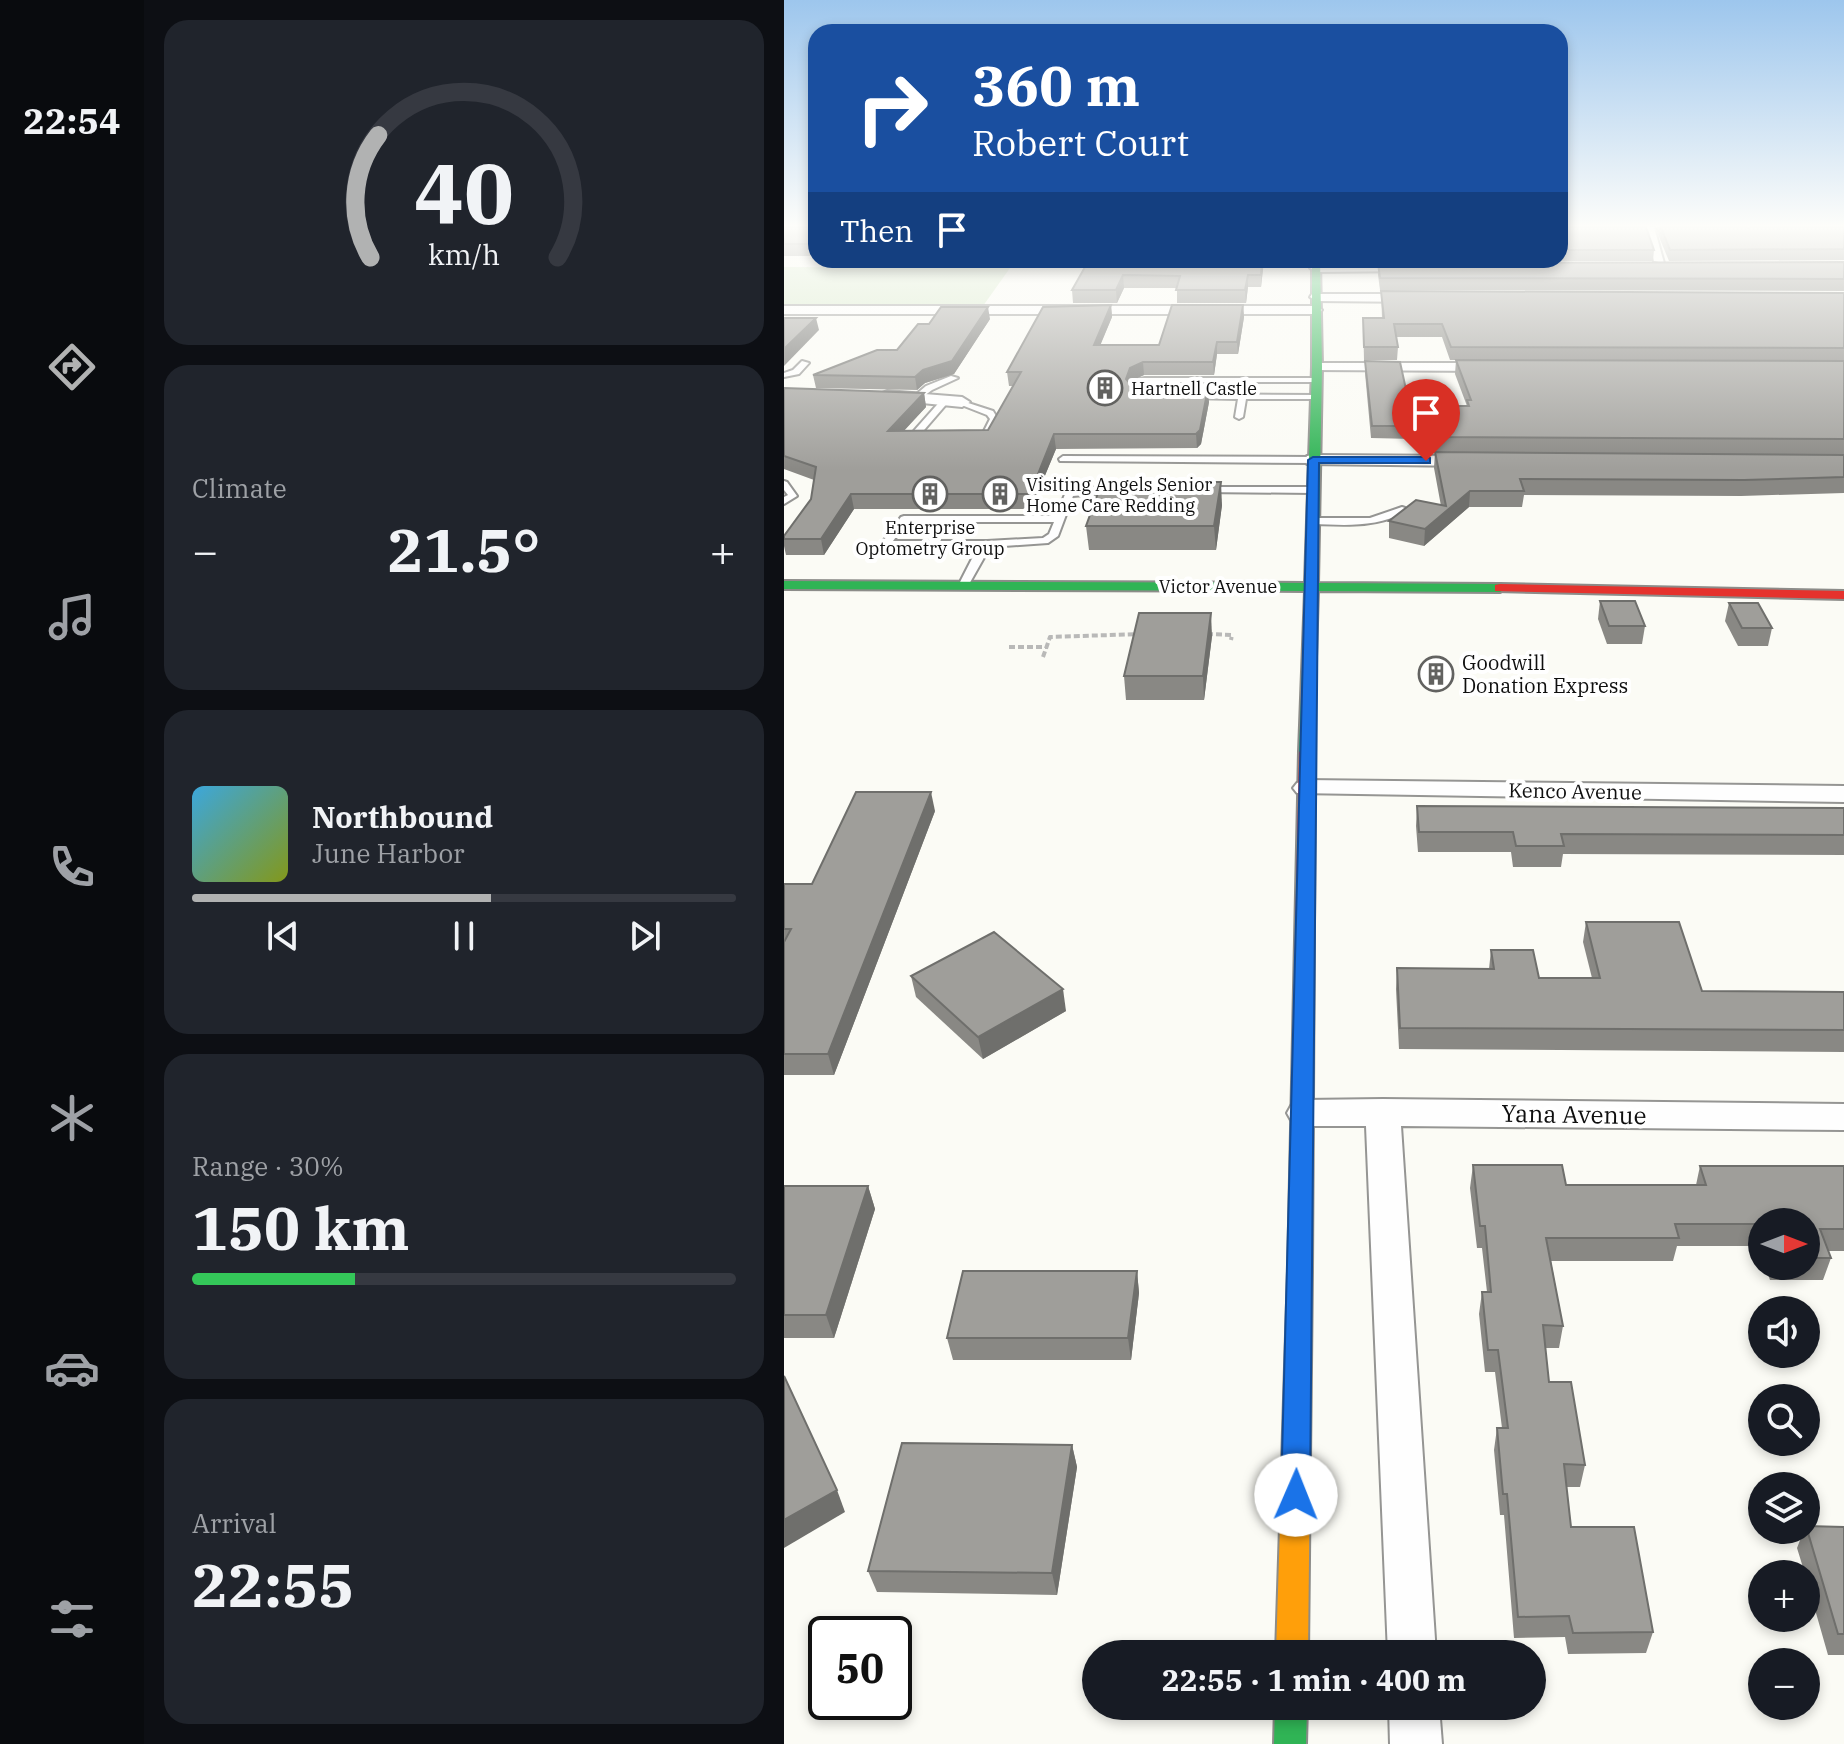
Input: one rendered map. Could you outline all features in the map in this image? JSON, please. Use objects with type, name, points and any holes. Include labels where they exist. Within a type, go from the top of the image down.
[{"type":"main road","points":[[1292,1640],[1316,308]]},
{"type":"main road","name":"Victor Avenue","points":[[784,585],[1620,588],[1844,595]]},
{"type":"main road","points":[[1290,1744],[1291,1720]]},
{"type":"street","points":[[784,310],[927,308]]},
{"type":"street","points":[[1316,381],[1503,368]]},
{"type":"street","points":[[868,395],[954,401]]},
{"type":"street","points":[[1313,460],[1484,461]]},
{"type":"street","name":"Kenco Avenue","points":[[1306,788],[1844,794]]},
{"type":"street","points":[[1383,1112],[1411,1640]]},
{"type":"street","name":"Yana Avenue","points":[[1304,1113],[1844,1117]]},
{"type":"street","points":[[1415,1720],[1416,1744]]},
{"type":"lane","points":[[784,375],[796,372],[805,363]]},
{"type":"lane","points":[[1152,396],[1137,396],[1134,393],[1138,382],[1244,376],[1316,381]]},
{"type":"lane","points":[[917,397],[929,388],[954,378]]},
{"type":"lane","points":[[1182,396],[1242,397],[1316,381]]},
{"type":"lane","points":[[1239,417],[1242,397]]},
{"type":"lane","points":[[915,435],[954,401],[990,413],[994,419],[980,438],[967,440]]},
{"type":"lane","points":[[1063,459],[1313,460]]},
{"type":"lane","points":[[784,484],[793,496],[784,501]]},
{"type":"lane","points":[[1059,519],[904,519],[886,544],[1045,541],[1053,536],[1069,494],[1076,491],[1133,490]]},
{"type":"lane","points":[[1193,490],[1313,490]]},
{"type":"lane","points":[[1312,521],[1371,522],[1386,520],[1402,510]]},
{"type":"lane","points":[[963,586],[987,544]]},
{"type":"path","points":[[1043,657],[1050,637],[1152,634]]},
{"type":"path","points":[[1200,634],[1232,635],[1231,640]]},
{"type":"path","points":[[1009,647],[1047,647]]},
{"type":"building","points":[[940,308],[987,308],[952,361],[923,370],[915,377],[813,375],[877,350],[897,350],[918,324],[929,324]]},
{"type":"building","points":[[1042,308],[1110,308],[1094,345],[1159,345],[1171,308],[1242,308],[1237,342],[1217,342],[1213,362],[1143,362],[1130,368],[1126,379],[1133,387],[1208,388],[1200,430],[1196,434],[1054,434],[1030,494],[851,494],[821,539],[784,539],[811,499],[816,467],[784,456],[784,388],[924,393],[888,431],[988,430],[1021,372],[1007,372]]},
{"type":"building","points":[[1383,308],[1844,308],[1844,348],[1451,347],[1442,324],[1394,324],[1398,347],[1364,347],[1363,318],[1384,318]]},
{"type":"building","points":[[784,318],[816,318],[784,349]]},
{"type":"building","points":[[1456,360],[1844,361],[1844,439],[1432,437],[1426,406],[1469,406],[1467,400],[1471,400]]},
{"type":"building","points":[[1365,361],[1400,362],[1414,426],[1372,426]]},
{"type":"building","points":[[1435,452],[1844,455],[1844,477],[1520,479],[1524,491],[1470,491],[1425,529],[1389,521],[1416,500],[1446,506]]},
{"type":"building","points":[[1102,482],[1221,482],[1214,526],[1086,526]]},
{"type":"building","points":[[1600,601],[1635,601],[1645,626],[1609,626]]},
{"type":"building","points":[[1729,603],[1758,603],[1772,628],[1742,628]]},
{"type":"building","points":[[1139,613],[1211,613],[1203,676],[1124,676]]},
{"type":"building","points":[[856,792],[931,792],[828,1054],[784,1054],[784,942],[791,929],[784,929],[784,884],[812,884]]},
{"type":"building","points":[[1417,806],[1844,808],[1844,835],[1561,834],[1564,846],[1516,846],[1513,832],[1419,832]]},
{"type":"building","points":[[1586,922],[1679,922],[1702,991],[1844,992],[1844,1030],[1400,1028],[1397,968],[1494,969],[1491,950],[1533,950],[1539,978],[1600,978]]},
{"type":"building","points":[[994,932],[1063,989],[978,1037],[911,976]]},
{"type":"building","points":[[1473,1165],[1562,1165],[1566,1185],[1706,1185],[1700,1166],[1844,1166],[1844,1229],[1820,1229],[1820,1208],[1748,1208],[1748,1224],[1675,1224],[1679,1238],[1546,1238],[1563,1326],[1543,1325],[1549,1382],[1571,1382],[1585,1465],[1564,1464],[1571,1527],[1634,1527],[1653,1632],[1573,1633],[1569,1616],[1518,1617],[1507,1494],[1503,1494],[1497,1428],[1508,1428],[1498,1350],[1488,1350],[1482,1292],[1491,1292],[1485,1226],[1480,1226]]},
{"type":"building","points":[[784,1186],[868,1186],[826,1315],[784,1315]]},
{"type":"building","points":[[1820,1229],[1831,1258],[1820,1258]]},
{"type":"building","points":[[963,1271],[1137,1271],[1128,1338],[947,1338]]},
{"type":"building","points":[[784,1376],[837,1490],[784,1520]]},
{"type":"building","points":[[902,1443],[1072,1445],[1052,1573],[868,1571]]},
{"type":"building","points":[[1820,1526],[1844,1527],[1844,1634],[1838,1634],[1820,1573],[1820,1560],[1816,1560],[1811,1544],[1820,1544]]},
{"type":"traffic: fast","points":[[1307,752],[1316,308]]},
{"type":"traffic: fast","points":[[784,585],[1500,588]]},
{"type":"traffic: fast","points":[[1290,1744],[1291,1720]]},
{"type":"traffic: slow","points":[[1292,1640],[1300,1271]]},
{"type":"traffic: jam","points":[[1500,588],[1844,595]]},
{"type":"traffic: jam","points":[[1300,1271],[1307,752]]},
{"type":"place","name":"Hartnell Castle","points":[[1105,388]]},
{"type":"place","name":"Enterprise Optometry Group","points":[[930,494]]},
{"type":"place","name":"Visiting Angels Senior Home Care Redding","points":[[1000,494]]},
{"type":"place","name":"Goodwill Donation Express","points":[[1436,674]]},
{"type":"route","points":[[1296,1495],[1313,460],[1426,461]]}]
